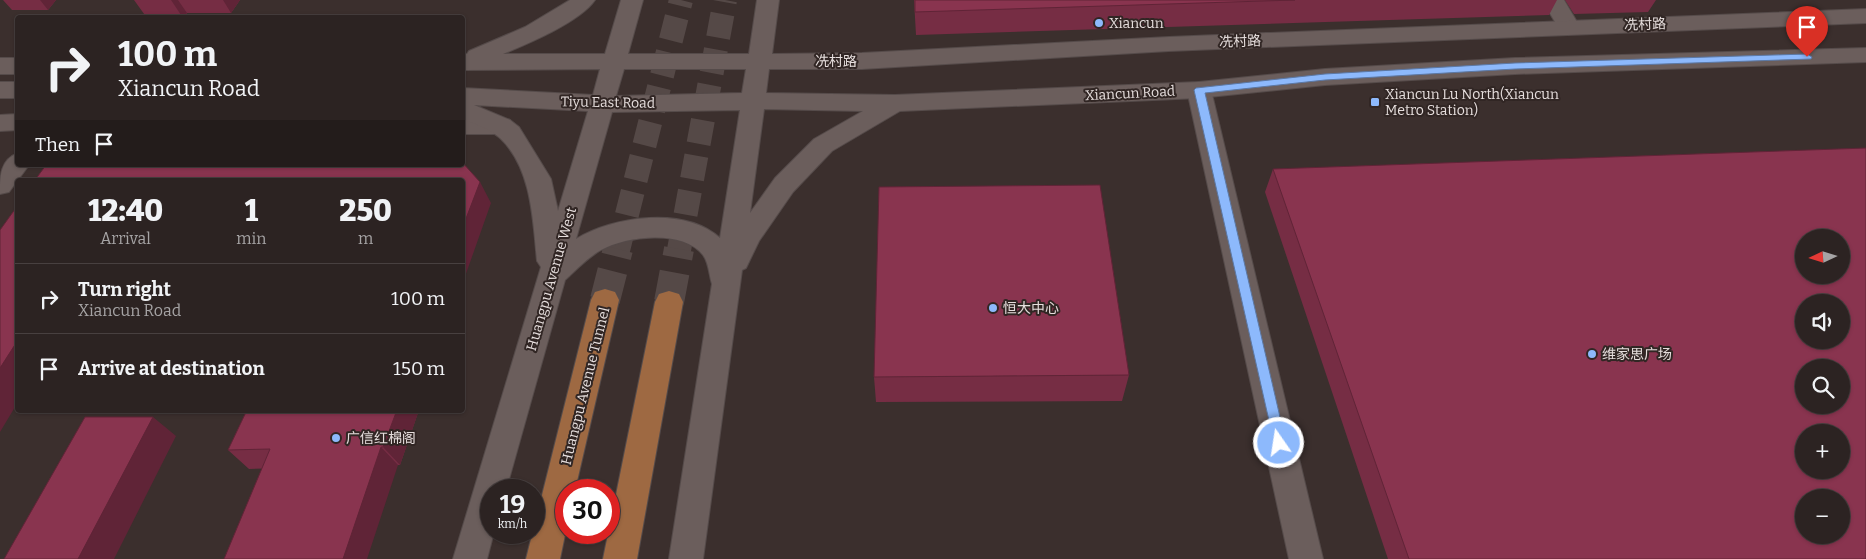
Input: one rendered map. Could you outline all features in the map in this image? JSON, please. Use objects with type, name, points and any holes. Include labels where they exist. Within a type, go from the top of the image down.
[{"type":"main road","points":[[465,61],[507,45],[550,23],[584,0]]},
{"type":"main road","name":"Huangpu Avenue West","points":[[470,559],[632,0]]},
{"type":"main road","points":[[686,559],[725,282],[768,0]]},
{"type":"main road","points":[[1553,0],[1569,27]]},
{"type":"main road","name":"冼村路","points":[[614,62],[862,61],[1169,44],[1866,16]]},
{"type":"main road","name":"Xiancun Road","points":[[753,102],[895,103],[1199,90],[1325,77],[1505,66],[1866,55]]},
{"type":"main road","points":[[465,62],[614,62]]},
{"type":"main road","points":[[0,66],[15,66]]},
{"type":"main road","points":[[0,90],[15,90]]},
{"type":"main road","points":[[1199,90],[1306,559]]},
{"type":"main road","name":"Tiyu East Road","points":[[465,96],[602,104],[753,102]]},
{"type":"main road","points":[[725,282],[748,236],[784,185],[823,145],[895,103]]},
{"type":"main road","points":[[465,111],[501,126],[510,133],[538,179],[545,211],[552,275]]},
{"type":"main road","points":[[0,123],[15,122]]},
{"type":"main road","points":[[465,126],[501,126]]},
{"type":"main road","points":[[0,185],[15,166]]},
{"type":"main road","points":[[552,275],[591,243],[619,232],[652,227],[676,229],[702,238],[714,249],[725,282]]},
{"type":"main road","name":"Huangpu Avenue Tunnel","points":[[543,559],[605,300]]},
{"type":"main road","points":[[620,559],[669,302]]},
{"type":"building","points":[[915,0],[1295,0],[915,12]]},
{"type":"building","name":"维家思广场","points":[[1866,148],[1866,559],[1409,559],[1273,169]]},
{"type":"building","points":[[465,165],[480,182],[465,221],[465,178],[36,178],[45,167],[465,167]]},
{"type":"building","name":"恒大中心","points":[[1100,185],[1129,375],[874,377],[879,187]]},
{"type":"building","points":[[15,209],[15,345],[0,368],[0,230]]},
{"type":"building","points":[[246,413],[396,413],[383,447],[381,447],[343,559],[224,559],[270,449],[228,450]]},
{"type":"building","points":[[85,417],[153,417],[78,559],[4,559]]},
{"type":"tunnel","points":[[618,250],[681,0]]},
{"type":"tunnel","points":[[679,250],[725,0]]},
{"type":"tunnel","points":[[605,300],[618,249]]},
{"type":"tunnel","points":[[669,302],[679,249]]},
{"type":"place","name":"Xiancun","points":[[1099,23]]},
{"type":"place","name":"Xiancun Lu North(Xiancun Metro Station)","points":[[1375,102]]},
{"type":"place","name":"恒大中心","points":[[993,308]]},
{"type":"place","name":"维家思广场","points":[[1592,354]]},
{"type":"place","name":"广信红棉阁","points":[[336,438]]},
{"type":"route","points":[[1279,443],[1199,90],[1325,77],[1515,66],[1807,57]]}]
